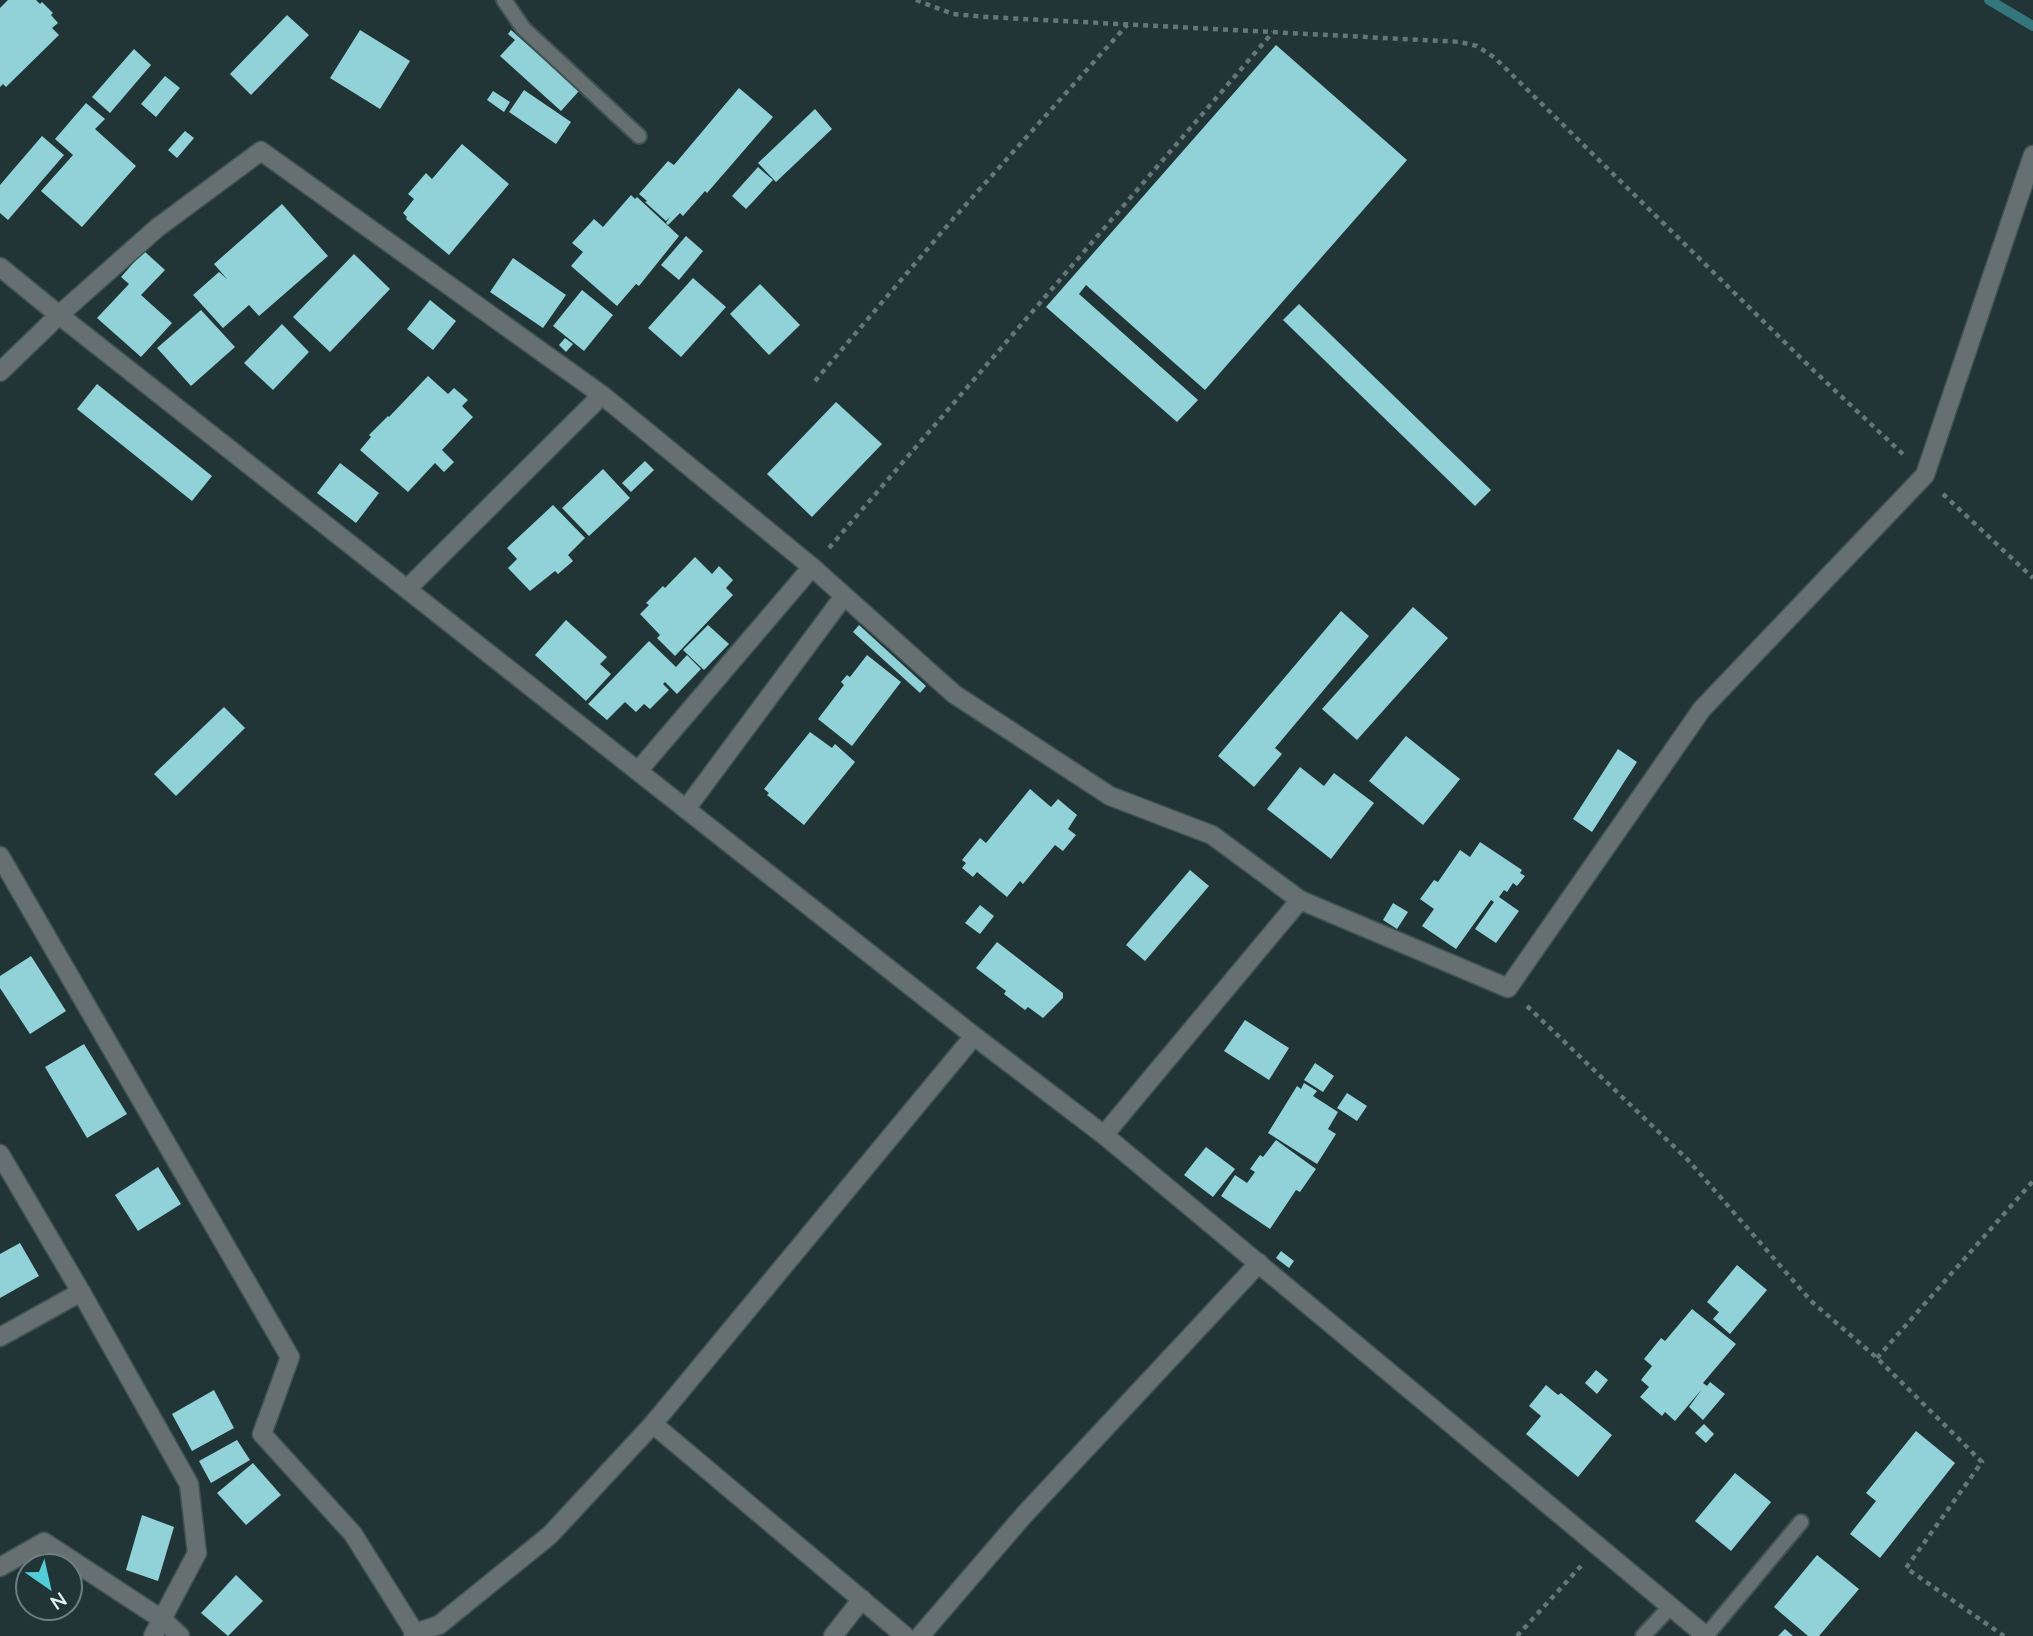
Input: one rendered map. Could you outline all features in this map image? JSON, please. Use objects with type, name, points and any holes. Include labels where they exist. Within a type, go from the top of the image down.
[{"type":"street","points":[[0,372],[59,315],[158,228],[261,150],[602,395],[813,567],[954,694],[1110,796],[1212,835],[1300,900],[1507,988],[1702,709],[1925,475],[2033,155]]},
{"type":"street","points":[[0,267],[974,1036],[1104,1135],[1706,1636]]},
{"type":"street","points":[[407,589],[602,395]]},
{"type":"street","points":[[638,771],[813,567]]},
{"type":"street","points":[[686,809],[844,596]]},
{"type":"street","points":[[0,856],[290,1357],[262,1434],[353,1534],[414,1635],[439,1625],[550,1535],[653,1424],[974,1036]]},
{"type":"street","points":[[1104,1135],[1300,900]]},
{"type":"street","points":[[0,1154],[189,1484],[197,1553],[153,1636]]},
{"type":"street","points":[[920,1636],[1024,1515],[1259,1263]]},
{"type":"street","points":[[0,1337],[81,1292]]},
{"type":"street","points":[[653,1424],[905,1636]]},
{"type":"street","points":[[0,1567],[44,1542],[163,1620],[180,1636]]},
{"type":"street","points":[[833,1636],[862,1599]]},
{"type":"lane","points":[[504,0],[523,28],[639,136]]},
{"type":"lane","points":[[1706,1636],[1801,1522]]},
{"type":"lane","points":[[1643,1636],[1670,1607]]},
{"type":"path","points":[[916,0],[953,14],[1460,42],[1476,46],[1495,58],[1811,368],[2033,578]]},
{"type":"path","points":[[815,381],[953,219],[1127,25]]},
{"type":"path","points":[[813,567],[1273,32]]},
{"type":"path","points":[[1507,988],[1688,1160],[1811,1301],[1877,1358],[1982,1462],[1906,1568],[2004,1636]]},
{"type":"path","points":[[1877,1358],[2033,1181]]},
{"type":"path","points":[[1517,1636],[1599,1547]]},
{"type":"building","points":[[8,0],[36,0],[40,4],[42,2],[53,13],[51,15],[58,23],[52,28],[59,35],[6,87],[3,84],[0,87],[0,8]]},
{"type":"building","points":[[287,15],[309,35],[251,95],[230,74]]},
{"type":"building","points":[[360,30],[410,61],[380,109],[330,78]]},
{"type":"building","points":[[511,30],[579,91],[561,111],[500,56],[515,40],[508,34]]},
{"type":"building","points":[[1276,45],[1407,160],[1205,390],[1086,285],[1079,294],[1198,400],[1177,422],[1046,307]]},
{"type":"building","points":[[134,49],[151,65],[110,113],[92,97]]},
{"type":"building","points":[[165,76],[180,88],[156,117],[141,104]]},
{"type":"building","points":[[739,88],[773,117],[707,193],[705,191],[683,216],[680,213],[668,225],[666,223],[670,217],[666,221],[639,194],[668,161],[674,165]]},
{"type":"building","points":[[524,90],[571,122],[556,144],[509,112]]},
{"type":"building","points":[[493,91],[510,102],[504,112],[487,100]]},
{"type":"building","points":[[86,103],[105,119],[95,129],[136,166],[82,227],[41,191],[73,155],[55,139]]},
{"type":"building","points":[[815,109],[832,129],[776,182],[758,163]]},
{"type":"building","points":[[185,131],[194,138],[177,158],[168,150]]},
{"type":"building","points":[[42,136],[64,155],[8,220],[0,213],[0,185]]},
{"type":"building","points":[[462,144],[509,184],[449,255],[406,219],[403,213],[414,199],[408,194],[426,173],[432,179]]},
{"type":"building","points":[[758,167],[773,180],[746,209],[732,196]]},
{"type":"building","points":[[631,195],[635,199],[637,197],[679,236],[639,286],[636,284],[617,306],[571,266],[583,252],[572,243],[594,219],[603,227]]},
{"type":"building","points":[[282,204],[328,256],[259,316],[249,305],[223,328],[193,295],[219,272],[227,279],[214,264]]},
{"type":"building","points":[[686,236],[703,251],[679,280],[661,265]]},
{"type":"building","points":[[144,251],[165,270],[141,295],[172,323],[141,357],[97,318],[129,284],[121,277]]},
{"type":"building","points":[[354,254],[390,289],[330,352],[293,317]]},
{"type":"building","points":[[513,258],[566,295],[543,328],[490,292]]},
{"type":"building","points":[[693,278],[726,307],[681,357],[648,328]]},
{"type":"building","points":[[760,284],[800,325],[769,355],[730,314]]},
{"type":"building","points":[[582,290],[613,315],[584,351],[553,326]]},
{"type":"building","points":[[430,300],[456,321],[433,350],[407,329]]},
{"type":"building","points":[[1299,304],[1491,490],[1475,506],[1283,320]]},
{"type":"building","points":[[201,310],[235,347],[191,386],[157,348]]},
{"type":"building","points":[[282,324],[309,352],[273,390],[244,363]]},
{"type":"building","points":[[565,338],[573,344],[566,352],[559,345]]},
{"type":"building","points":[[428,376],[448,394],[454,388],[468,400],[462,406],[473,417],[442,450],[454,462],[444,472],[435,463],[408,492],[360,450],[371,437],[369,435]]},
{"type":"building","points":[[97,384],[212,476],[192,501],[77,409]]},
{"type":"building","points":[[836,402],[882,444],[812,517],[767,474]]},
{"type":"building","points":[[645,461],[654,470],[631,492],[622,483]]},
{"type":"building","points":[[340,463],[379,493],[356,523],[317,493]]},
{"type":"building","points":[[603,469],[630,498],[589,536],[562,508]]},
{"type":"building","points":[[553,505],[585,538],[568,555],[573,561],[530,591],[508,568],[517,559],[507,548]]},
{"type":"building","points":[[695,557],[712,574],[719,566],[733,580],[726,588],[733,595],[675,656],[657,638],[660,635],[640,614],[649,605],[646,603]]},
{"type":"building","points":[[1413,607],[1448,638],[1357,740],[1322,709]]},
{"type":"building","points":[[1341,611],[1369,636],[1275,748],[1282,754],[1254,787],[1218,756]]},
{"type":"building","points":[[566,620],[607,657],[600,664],[611,674],[586,701],[535,655]]},
{"type":"building","points":[[708,625],[729,644],[704,670],[683,650]]},
{"type":"building","points":[[859,625],[926,686],[920,693],[853,632]]},
{"type":"building","points":[[649,641],[676,667],[687,655],[701,669],[677,694],[665,682],[663,684],[669,690],[650,709],[644,704],[636,712],[625,702],[607,720],[588,704]]},
{"type":"building","points":[[867,655],[901,682],[852,746],[818,719],[844,685],[841,682],[847,675],[850,677]]},
{"type":"building","points":[[224,707],[245,728],[176,796],[154,774]]},
{"type":"building","points":[[810,732],[832,748],[835,744],[855,762],[804,825],[767,795],[769,793],[764,789]]},
{"type":"building","points":[[1406,736],[1460,779],[1423,825],[1369,781]]},
{"type":"building","points":[[1618,749],[1637,762],[1592,832],[1573,819]]},
{"type":"building","points":[[1300,767],[1324,786],[1334,773],[1374,803],[1331,859],[1267,809]]},
{"type":"building","points":[[1030,789],[1051,807],[1058,799],[1077,815],[1068,829],[1076,835],[1063,851],[1055,845],[1023,884],[1020,881],[1007,897],[977,872],[973,877],[962,868],[966,863],[962,860],[980,838],[986,843]]},
{"type":"building","points":[[1480,842],[1522,870],[1520,873],[1525,876],[1517,886],[1513,883],[1507,892],[1504,890],[1499,897],[1519,911],[1496,943],[1475,929],[1494,902],[1491,900],[1456,949],[1422,926],[1434,909],[1420,899],[1434,880],[1438,882],[1460,850],[1470,857]]},
{"type":"building","points":[[1190,870],[1209,886],[1145,961],[1126,945]]},
{"type":"building","points":[[1393,903],[1408,912],[1397,929],[1383,920]]},
{"type":"building","points":[[980,905],[994,916],[980,934],[965,923]]},
{"type":"building","points":[[997,942],[1063,993],[1063,998],[1043,1018],[1028,1007],[1025,1010],[976,968]]},
{"type":"building","points":[[31,956],[66,1011],[30,1034],[0,988],[0,976]]},
{"type":"building","points":[[1245,1020],[1289,1048],[1269,1080],[1224,1051]]},
{"type":"building","points":[[84,1044],[127,1114],[87,1138],[45,1067]]},
{"type":"building","points":[[1315,1063],[1334,1076],[1323,1092],[1304,1080]]},
{"type":"building","points":[[1304,1083],[1317,1091],[1313,1096],[1338,1112],[1328,1129],[1336,1134],[1317,1164],[1268,1133],[1297,1086],[1301,1089]]},
{"type":"building","points":[[1347,1093],[1367,1106],[1357,1121],[1337,1108]]},
{"type":"building","points":[[1276,1140],[1316,1169],[1300,1192],[1296,1190],[1270,1229],[1221,1196],[1235,1175],[1247,1183],[1255,1172],[1250,1169]]},
{"type":"building","points":[[1206,1147],[1235,1169],[1213,1197],[1184,1175]]},
{"type":"building","points":[[158,1167],[181,1204],[138,1231],[115,1195]]},
{"type":"building","points":[[20,1243],[39,1276],[0,1298],[0,1254]]},
{"type":"building","points":[[1281,1251],[1294,1261],[1289,1268],[1276,1258]]},
{"type":"building","points":[[1737,1265],[1767,1290],[1730,1334],[1713,1319],[1719,1312],[1707,1302]]},
{"type":"building","points":[[1692,1309],[1736,1344],[1703,1383],[1707,1386],[1710,1382],[1725,1394],[1703,1420],[1689,1407],[1702,1389],[1675,1421],[1665,1412],[1662,1416],[1640,1397],[1649,1387],[1641,1380],[1652,1366],[1644,1359],[1661,1338],[1665,1341]]},
{"type":"building","points":[[1596,1370],[1608,1380],[1597,1394],[1585,1383]]},
{"type":"building","points":[[1546,1385],[1558,1395],[1561,1393],[1612,1435],[1578,1477],[1526,1434],[1541,1416],[1529,1406]]},
{"type":"building","points":[[214,1390],[234,1428],[192,1451],[172,1414]]},
{"type":"building","points":[[1704,1424],[1714,1434],[1706,1443],[1695,1433]]},
{"type":"building","points":[[1916,1431],[1955,1463],[1880,1558],[1850,1534],[1876,1501],[1866,1493]]},
{"type":"building","points":[[237,1440],[250,1460],[211,1483],[199,1461]]},
{"type":"building","points":[[253,1463],[281,1495],[246,1525],[217,1493]]},
{"type":"building","points":[[1735,1473],[1771,1502],[1731,1551],[1695,1521]]},
{"type":"building","points":[[142,1515],[174,1527],[158,1581],[126,1570]]},
{"type":"building","points":[[1817,1555],[1859,1589],[1819,1636],[1808,1636],[1774,1607]]},
{"type":"building","points":[[236,1575],[263,1601],[228,1636],[201,1613]]},
{"type":"building","points":[[1785,1629],[1793,1636],[1778,1636]]},
{"type":"waterway","points":[[1989,0],[2033,26]]}]
